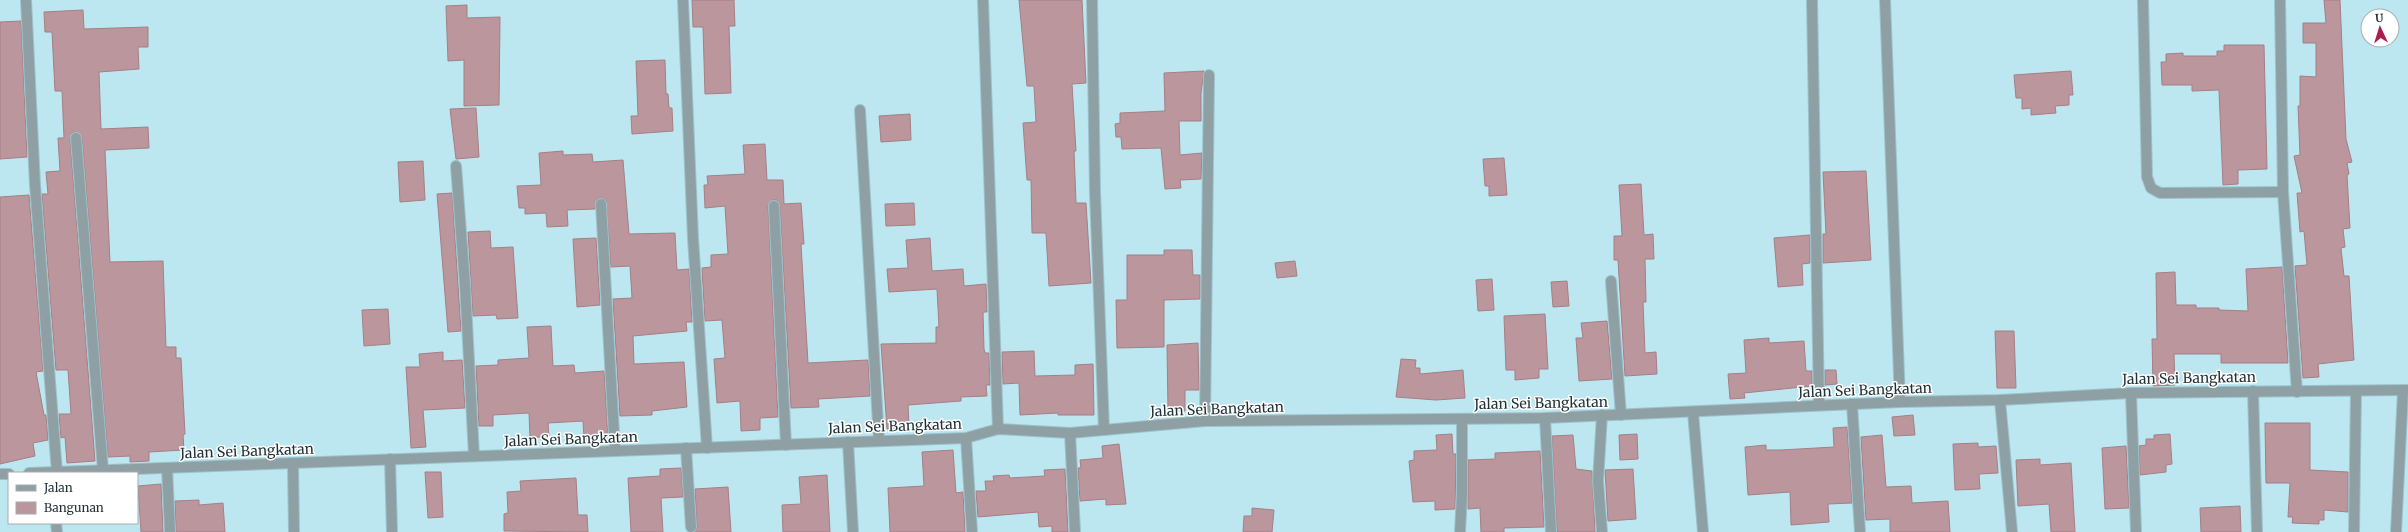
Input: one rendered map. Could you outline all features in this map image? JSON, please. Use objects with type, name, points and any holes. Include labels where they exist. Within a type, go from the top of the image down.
[{"type":"street","points":[[26,0],[35,185],[57,472]]},
{"type":"street","points":[[683,0],[693,238],[707,448]]},
{"type":"street","points":[[983,0],[998,429]]},
{"type":"street","points":[[1092,0],[1094,192],[1104,430]]},
{"type":"street","points":[[1812,0],[1819,405]]},
{"type":"street","points":[[1885,0],[1900,402]]},
{"type":"street","points":[[2143,0],[2147,177],[2151,188],[2160,193],[2283,192]]},
{"type":"street","points":[[2280,0],[2283,192],[2297,392]]},
{"type":"street","points":[[1205,421],[1209,74]]},
{"type":"street","points":[[860,110],[878,441]]},
{"type":"street","points":[[76,138],[103,470]]},
{"type":"street","points":[[456,166],[465,285],[474,456]]},
{"type":"street","points":[[601,204],[616,451]]},
{"type":"street","points":[[774,206],[786,445]]},
{"type":"street","points":[[1611,281],[1621,416]]},
{"type":"street","points":[[2253,391],[2257,532]]},
{"type":"street","points":[[2354,532],[2356,391]]},
{"type":"street","points":[[2396,532],[2405,391]]},
{"type":"street","name":"Jalan Sei Bangkatan","points":[[57,472],[966,438],[998,429],[1070,433],[1205,421],[1545,418],[1602,415],[1621,416],[1819,405],[2000,400],[2132,393],[2405,391]]},
{"type":"street","points":[[2132,393],[2136,532]]},
{"type":"street","points":[[2000,400],[2012,532]]},
{"type":"street","points":[[1852,404],[1860,532]]},
{"type":"street","points":[[1693,412],[1703,532]]},
{"type":"street","points":[[1602,415],[1598,481],[1602,532]]},
{"type":"street","points":[[1545,418],[1551,532]]},
{"type":"street","points":[[1460,532],[1459,518],[1462,494],[1462,419]]},
{"type":"street","points":[[1070,433],[1075,532]]},
{"type":"street","points":[[966,438],[972,532]]},
{"type":"street","points":[[848,442],[853,532]]},
{"type":"street","points":[[686,448],[691,527]]},
{"type":"street","points":[[390,460],[392,532]]},
{"type":"street","points":[[293,463],[294,532]]},
{"type":"street","points":[[167,468],[170,532]]},
{"type":"building","points":[[692,0],[734,0],[735,26],[729,26],[731,93],[705,94],[703,27],[693,27]]},
{"type":"building","points":[[1019,0],[1082,0],[1086,83],[1072,84],[1076,151],[1074,151],[1076,203],[1086,203],[1091,283],[1049,286],[1046,233],[1032,233],[1031,180],[1027,180],[1023,123],[1036,122],[1034,86],[1027,86]]},
{"type":"building","points":[[2324,0],[2340,0],[2346,139],[2352,162],[2347,163],[2349,174],[2347,175],[2350,228],[2343,229],[2345,247],[2341,248],[2344,276],[2349,276],[2354,360],[2318,364],[2319,377],[2303,378],[2295,266],[2307,265],[2304,231],[2300,232],[2297,193],[2302,193],[2294,156],[2300,155],[2298,106],[2300,106],[2300,76],[2316,77],[2316,43],[2303,43],[2303,23],[2326,23]]},
{"type":"building","points":[[467,5],[467,18],[500,17],[499,105],[464,106],[464,60],[448,61],[446,6]]},
{"type":"building","points":[[83,10],[84,29],[148,27],[148,47],[138,47],[139,69],[99,72],[101,129],[148,127],[149,148],[105,150],[110,262],[163,261],[166,347],[176,347],[176,358],[181,358],[185,434],[183,435],[184,450],[149,452],[149,461],[130,462],[130,456],[108,457],[82,137],[76,132],[72,133],[70,139],[95,461],[67,463],[65,437],[61,438],[59,414],[71,414],[68,370],[56,370],[42,194],[48,194],[46,172],[60,171],[58,138],[64,138],[62,91],[55,91],[52,32],[45,32],[44,12]]},
{"type":"building","points":[[21,21],[27,157],[0,159],[0,22]]},
{"type":"building","points":[[2224,45],[2264,45],[2267,169],[2238,170],[2238,184],[2223,185],[2219,90],[2192,91],[2192,85],[2162,85],[2161,62],[2166,62],[2166,54],[2183,53],[2183,56],[2217,56],[2217,51],[2224,51]]},
{"type":"building","points":[[665,60],[666,94],[668,94],[669,108],[672,108],[673,131],[632,134],[631,116],[638,116],[636,61]]},
{"type":"building","points":[[1204,71],[1201,93],[1201,121],[1179,121],[1180,155],[1202,153],[1201,179],[1180,180],[1181,188],[1165,189],[1161,148],[1122,149],[1121,137],[1116,137],[1115,124],[1120,123],[1120,113],[1165,111],[1164,73]]},
{"type":"building","points":[[2071,71],[2073,95],[2069,95],[2069,105],[2055,106],[2056,113],[2031,115],[2031,108],[2022,109],[2022,98],[2016,98],[2014,75]]},
{"type":"building","points":[[476,108],[479,157],[456,159],[450,109]]},
{"type":"building","points":[[910,114],[911,140],[881,142],[879,116]]},
{"type":"building","points":[[765,144],[767,180],[783,180],[784,204],[801,203],[804,244],[801,244],[808,363],[868,360],[870,396],[818,399],[819,407],[791,408],[780,206],[777,200],[773,200],[768,206],[778,417],[760,418],[760,430],[741,431],[740,401],[717,403],[714,359],[725,358],[722,320],[705,321],[702,268],[711,267],[711,255],[728,254],[725,206],[705,208],[704,185],[708,185],[707,176],[745,174],[743,145]]},
{"type":"building","points":[[563,151],[563,155],[592,154],[593,162],[623,160],[629,234],[675,233],[677,270],[689,269],[692,322],[686,322],[687,331],[633,336],[634,364],[684,362],[687,407],[652,411],[652,415],[620,416],[613,299],[632,298],[630,266],[611,267],[606,200],[601,198],[597,199],[595,209],[567,210],[568,226],[547,227],[546,213],[525,214],[525,208],[519,208],[517,186],[541,185],[539,153]]},
{"type":"building","points":[[1504,158],[1507,195],[1489,196],[1489,186],[1485,186],[1483,159]]},
{"type":"building","points":[[423,161],[425,200],[400,202],[398,162]]},
{"type":"building","points":[[1866,171],[1871,260],[1823,263],[1823,234],[1826,234],[1823,172]]},
{"type":"building","points":[[1641,184],[1644,235],[1653,234],[1654,259],[1645,259],[1646,302],[1643,302],[1645,353],[1656,352],[1657,374],[1625,376],[1618,260],[1614,260],[1614,236],[1622,236],[1619,185]]},
{"type":"building","points":[[452,193],[461,331],[448,332],[437,194]]},
{"type":"building","points":[[29,195],[43,371],[36,372],[44,415],[46,415],[48,440],[33,443],[35,456],[0,464],[0,197]]},
{"type":"building","points":[[914,203],[915,225],[886,226],[885,204]]},
{"type":"building","points":[[490,231],[491,248],[513,247],[518,318],[497,319],[496,315],[473,316],[468,232]]},
{"type":"building","points":[[1810,235],[1810,263],[1802,264],[1803,285],[1778,287],[1774,238]]},
{"type":"building","points":[[596,238],[600,305],[577,307],[573,239]]},
{"type":"building","points":[[930,238],[932,271],[963,269],[964,286],[986,284],[987,312],[983,312],[984,349],[985,353],[989,353],[990,385],[986,385],[987,396],[961,397],[961,401],[908,405],[909,427],[887,429],[881,344],[936,343],[936,327],[939,327],[937,289],[889,292],[887,269],[908,268],[906,240]]},
{"type":"building","points":[[1164,250],[1192,250],[1193,275],[1200,275],[1200,299],[1164,300],[1164,347],[1117,348],[1116,300],[1127,300],[1127,255],[1164,255]]},
{"type":"building","points":[[1295,261],[1297,276],[1277,278],[1275,263]]},
{"type":"building","points":[[2282,267],[2288,363],[2221,363],[2221,354],[2174,354],[2175,385],[2153,386],[2152,339],[2157,339],[2156,273],[2175,272],[2176,305],[2196,305],[2196,308],[2219,308],[2219,310],[2248,311],[2246,269]]},
{"type":"building","points":[[1492,279],[1494,310],[1478,311],[1476,280]]},
{"type":"building","points":[[1567,281],[1569,306],[1553,307],[1551,282]]},
{"type":"building","points":[[388,309],[390,344],[364,346],[362,310]]},
{"type":"building","points":[[1545,314],[1548,369],[1539,369],[1539,378],[1515,380],[1515,370],[1506,370],[1504,316]]},
{"type":"building","points":[[1607,321],[1612,379],[1579,381],[1576,338],[1583,338],[1581,323]]},
{"type":"building","points":[[551,326],[553,366],[574,365],[575,373],[604,371],[608,437],[584,439],[583,421],[548,423],[549,436],[530,438],[529,413],[493,415],[493,426],[479,426],[476,366],[498,365],[498,360],[529,358],[527,327]]},
{"type":"building","points":[[1995,331],[2014,331],[2016,388],[1997,388]]},
{"type":"building","points":[[1769,338],[1769,343],[1804,341],[1806,371],[1812,371],[1812,386],[1744,393],[1745,398],[1730,399],[1728,374],[1746,373],[1744,340]]},
{"type":"building","points":[[1198,343],[1199,390],[1185,390],[1185,411],[1168,411],[1167,345]]},
{"type":"building","points":[[1034,351],[1035,376],[1075,375],[1075,365],[1093,364],[1094,415],[1058,415],[1058,413],[1020,415],[1019,383],[1003,384],[1002,352]]},
{"type":"building","points":[[443,352],[443,361],[462,360],[465,408],[423,410],[426,447],[411,448],[406,367],[420,367],[419,354]]},
{"type":"building","points":[[1401,359],[1416,360],[1415,368],[1420,368],[1420,374],[1463,370],[1465,398],[1436,400],[1396,397]]},
{"type":"building","points":[[1825,370],[1836,370],[1837,384],[1825,385]]},
{"type":"building","points":[[1913,415],[1915,435],[1894,436],[1892,417]]},
{"type":"building","points":[[2265,423],[2310,423],[2310,470],[2348,472],[2348,512],[2324,510],[2324,520],[2319,520],[2319,524],[2292,523],[2293,517],[2288,517],[2290,483],[2266,483]]},
{"type":"building","points":[[1847,427],[1852,503],[1828,504],[1829,522],[1791,525],[1790,492],[1748,495],[1745,447],[1766,445],[1766,450],[1781,450],[1834,447],[1833,428]]},
{"type":"building","points":[[1452,434],[1453,454],[1456,454],[1455,509],[1435,510],[1435,501],[1413,502],[1409,461],[1414,460],[1414,451],[1437,450],[1436,435]]},
{"type":"building","points":[[1637,434],[1638,459],[1620,460],[1619,435]]},
{"type":"building","points":[[2170,434],[2172,464],[2166,465],[2166,472],[2140,475],[2139,446],[2146,445],[2146,439],[2154,439],[2154,435]]},
{"type":"building","points":[[1573,435],[1576,469],[1592,471],[1595,532],[1557,532],[1552,436]]},
{"type":"building","points":[[1882,435],[1886,487],[1911,486],[1912,503],[1948,501],[1950,532],[1890,532],[1890,519],[1866,520],[1861,437]]},
{"type":"building","points":[[1978,443],[1978,447],[1996,446],[1998,473],[1979,474],[1980,489],[1955,490],[1953,444]]},
{"type":"building","points":[[1119,444],[1126,504],[1106,505],[1106,499],[1080,501],[1078,468],[1081,468],[1080,460],[1103,458],[1102,446]]},
{"type":"building","points":[[2126,446],[2129,508],[2105,509],[2102,448]]},
{"type":"building","points":[[953,450],[956,493],[963,492],[965,532],[890,532],[888,488],[924,486],[922,452]]},
{"type":"building","points":[[1540,451],[1544,527],[1504,528],[1504,532],[1481,532],[1480,508],[1468,509],[1468,460],[1495,459],[1495,453]]},
{"type":"building","points":[[2040,459],[2040,465],[2071,463],[2075,532],[2051,532],[2049,504],[2018,506],[2016,460]]},
{"type":"building","points":[[681,468],[683,497],[661,498],[663,532],[631,532],[628,478],[660,476],[660,469]]},
{"type":"building","points":[[1065,469],[1068,532],[1052,532],[1052,526],[1039,527],[1038,512],[978,517],[976,491],[986,491],[985,481],[994,481],[993,476],[1009,475],[1010,478],[1045,476],[1044,470]]},
{"type":"building","points":[[1633,469],[1636,519],[1608,521],[1605,470]]},
{"type":"building","points":[[425,472],[441,472],[443,517],[428,518]]},
{"type":"building","points":[[827,475],[830,532],[783,532],[782,505],[801,504],[799,477]]},
{"type":"building","points":[[576,478],[578,515],[587,515],[588,532],[504,531],[504,514],[508,513],[507,492],[521,491],[520,481]]},
{"type":"building","points":[[161,484],[163,532],[141,532],[138,486]]},
{"type":"building","points":[[728,487],[731,532],[695,532],[697,527],[695,489]]},
{"type":"building","points":[[199,500],[199,505],[223,503],[225,532],[176,532],[175,501]]},
{"type":"building","points":[[2240,506],[2241,532],[2201,532],[2200,508]]},
{"type":"building","points":[[1252,508],[1274,510],[1272,532],[1243,532],[1244,516],[1252,516]]}]
